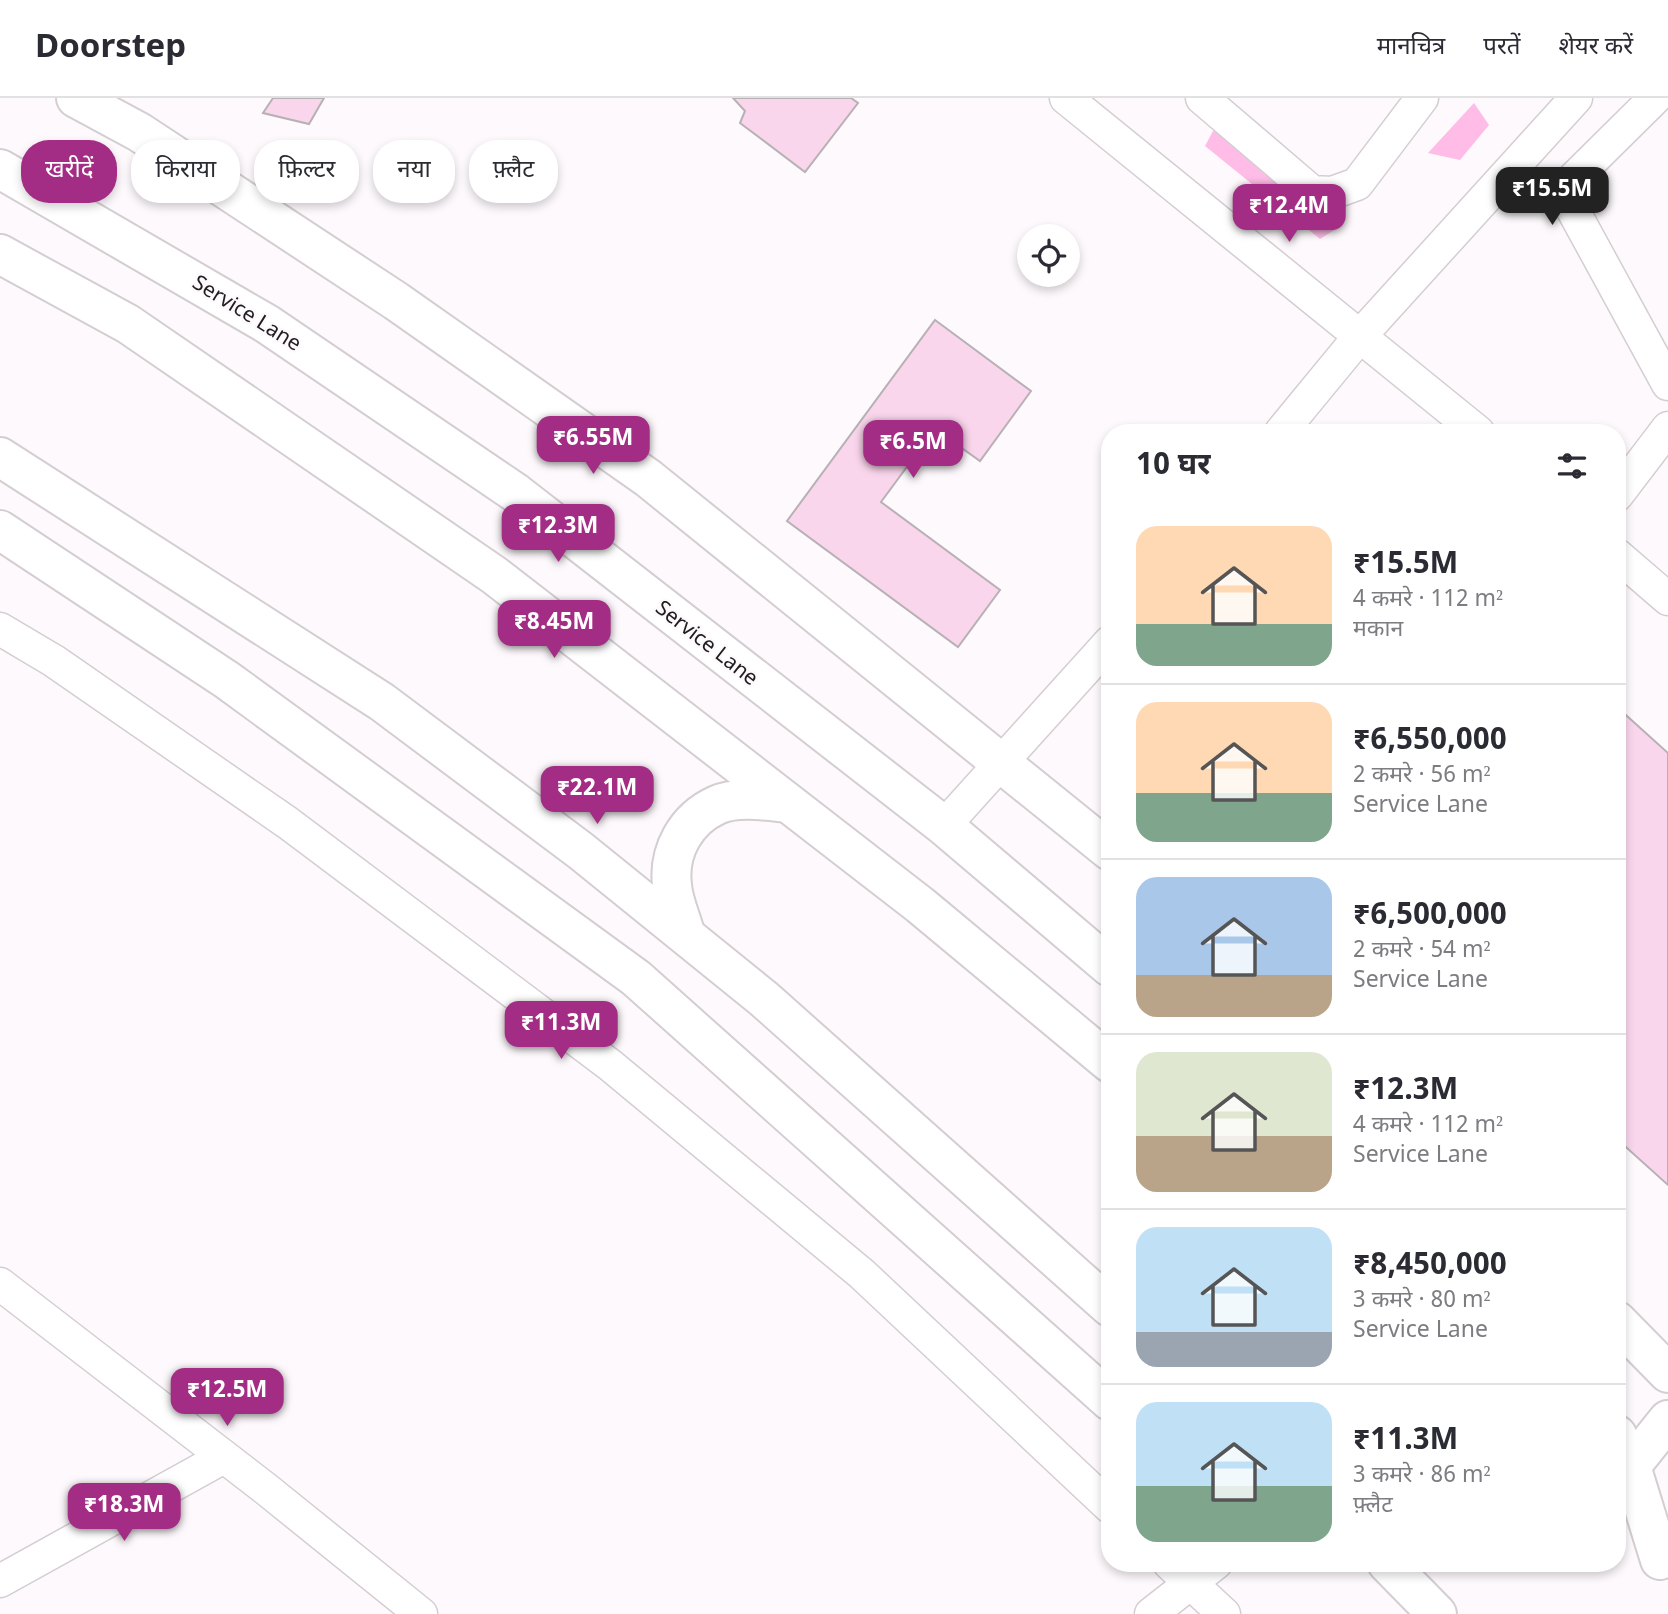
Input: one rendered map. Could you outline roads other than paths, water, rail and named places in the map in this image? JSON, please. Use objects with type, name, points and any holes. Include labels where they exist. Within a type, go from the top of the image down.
[{"type":"street","points":[[76,98],[139,132],[396,301],[638,470],[1101,844]]},
{"type":"street","points":[[1066,98],[1468,424]]},
{"type":"street","points":[[1202,98],[1312,191],[1332,193],[1357,184],[1422,98]]},
{"type":"street","points":[[1288,424],[1360,336],[1576,98]]},
{"type":"street","points":[[1655,98],[1562,190],[1668,384]]},
{"type":"street","name":"Service Lane","points":[[0,169],[267,324],[516,493],[944,826],[1101,959]]},
{"type":"street","points":[[0,254],[128,324],[494,575],[920,905],[1101,1056]]},
{"type":"street","points":[[1626,483],[1668,428]]},
{"type":"street","points":[[0,457],[382,702],[581,851],[764,999],[1101,1299]]},
{"type":"street","points":[[0,530],[227,680],[636,978],[1101,1393]]},
{"type":"street","points":[[1626,563],[1668,599]]},
{"type":"street","points":[[0,629],[54,661],[288,823],[610,1065],[862,1274],[1101,1499]]},
{"type":"street","points":[[944,826],[1101,652]]},
{"type":"street","points":[[685,933],[671,884],[677,840],[696,818],[719,804],[754,800],[788,803]]},
{"type":"street","points":[[0,1284],[222,1458],[266,1489],[421,1614]]},
{"type":"street","points":[[1626,1330],[1668,1373]]},
{"type":"street","points":[[1626,1449],[1668,1420]]},
{"type":"street","points":[[1626,1456],[1664,1564]]},
{"type":"street","points":[[0,1581],[222,1458]]},
{"type":"street","points":[[1626,1527],[1664,1564]]},
{"type":"street","points":[[1396,1572],[1437,1614]]},
{"type":"street","points":[[1151,1614],[1180,1574],[1224,1614]]}]
